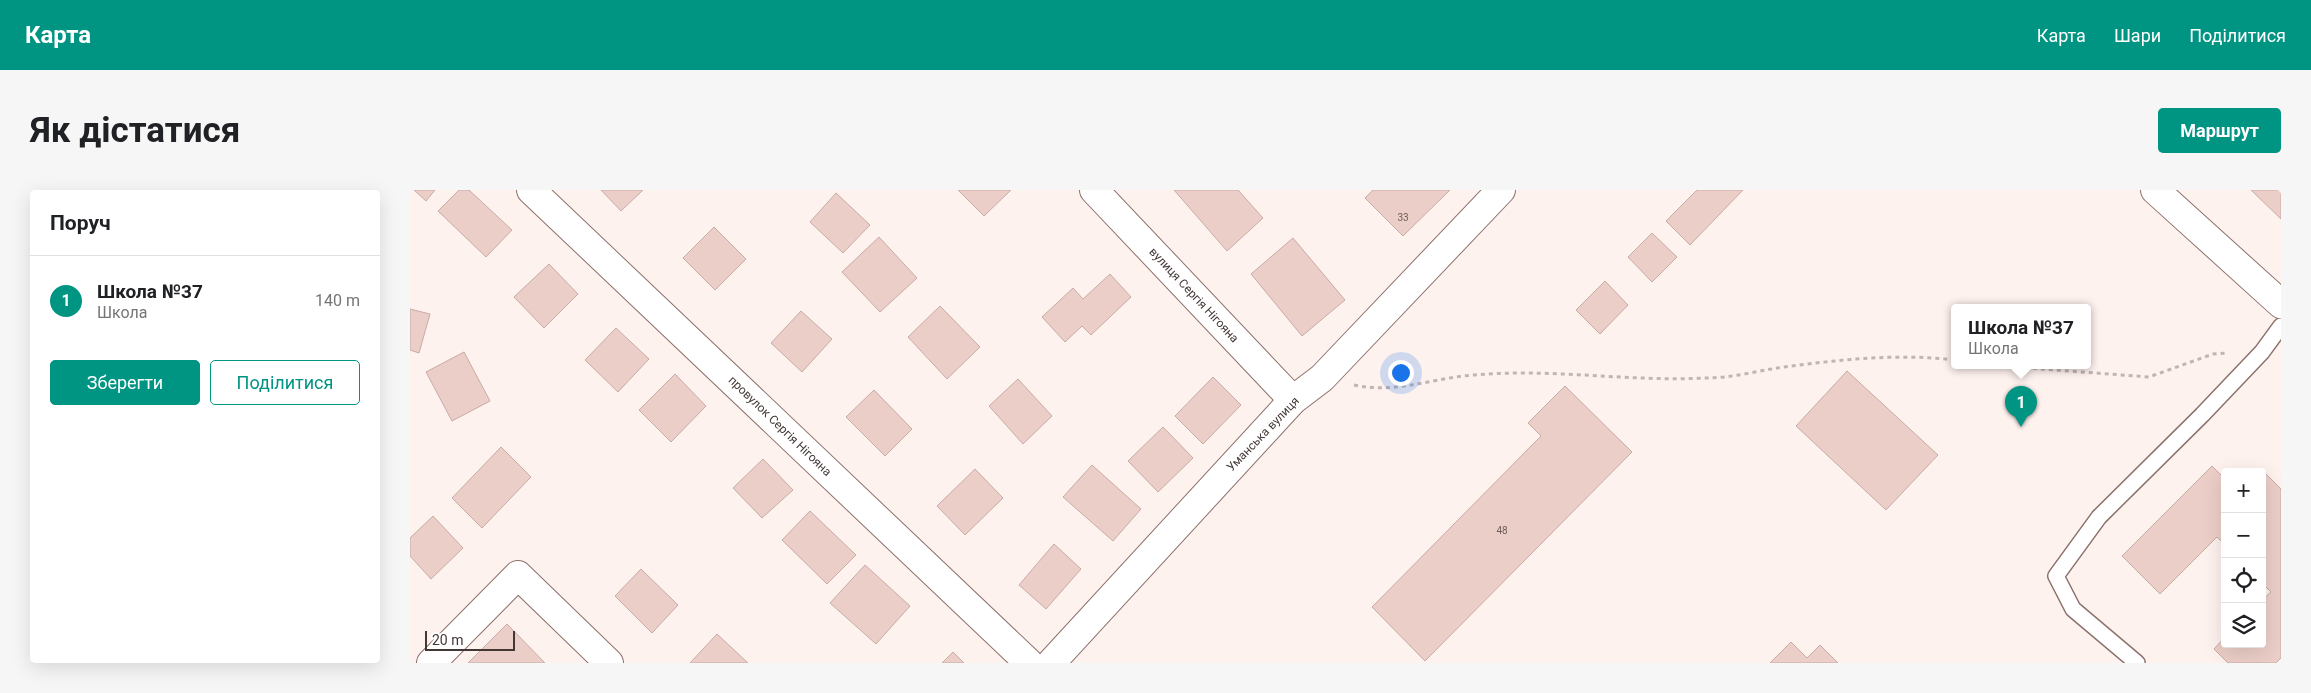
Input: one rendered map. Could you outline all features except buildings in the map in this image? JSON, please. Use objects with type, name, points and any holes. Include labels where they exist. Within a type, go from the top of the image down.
[{"type":"street","name":"провулок Сергія Нігояна","points":[[531,190],[1029,663]]},
{"type":"street","name":"вулиця Сергія Нігояна","points":[[1094,190],[1293,400]]},
{"type":"street","name":"Уманська вулиця","points":[[1051,663],[1293,400],[1322,378],[1501,190]]},
{"type":"street","points":[[2155,190],[2281,304]]},
{"type":"street","points":[[431,663],[518,575],[609,663]]},
{"type":"lane","points":[[2137,663],[2073,609],[2056,576],[2099,517],[2262,352],[2281,326]]},
{"type":"path","points":[[2041,369],[2149,377],[2213,354],[2262,352]]},
{"type":"path","points":[[1322,378],[1375,389],[1420,385],[1474,375],[1556,374],[1621,378],[1707,378],[1891,356],[1951,360]]},
{"type":"place","name":"Школа №37","points":[[2021,427]]}]
